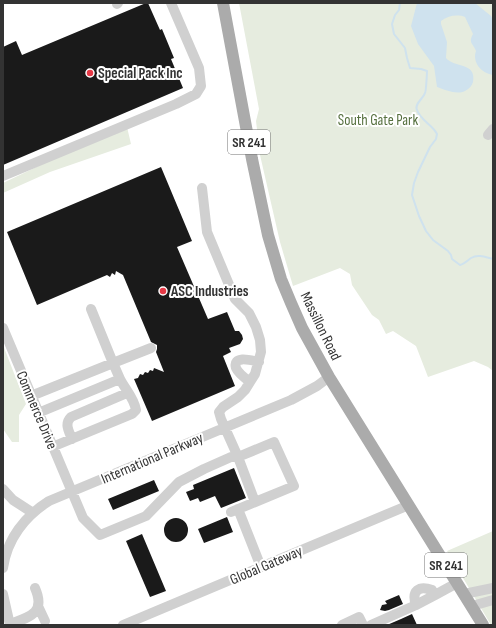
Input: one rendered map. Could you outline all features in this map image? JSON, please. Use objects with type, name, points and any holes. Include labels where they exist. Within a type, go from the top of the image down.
[{"type":"main road","name":"Massillon Road","points":[[223,3],[252,159],[271,246],[281,279],[293,310],[310,345],[329,377],[484,625]]},
{"type":"street","points":[[3,176],[176,104],[196,94],[201,86],[198,68],[171,3]]},
{"type":"street","points":[[202,188],[207,232],[235,299],[249,313],[256,327],[260,346],[259,362],[255,374],[238,397],[223,407],[219,412],[255,502]]},
{"type":"street","points":[[52,447],[132,414],[136,410],[133,400],[127,393],[120,379],[91,309]]},
{"type":"street","name":"Commerce Drive","points":[[3,328],[83,518],[100,535],[146,516],[179,482],[231,457],[238,457]]},
{"type":"street","points":[[31,396],[151,348]]},
{"type":"street","points":[[250,382],[237,370],[236,366],[241,359],[259,362]]},
{"type":"street","name":"International Parkway","points":[[3,568],[7,551],[22,524],[33,513],[49,501],[292,400],[317,386],[329,377]]},
{"type":"street","points":[[38,413],[120,379]]},
{"type":"street","points":[[72,439],[67,423],[71,416],[127,393]]},
{"type":"street","points":[[238,457],[274,442],[294,486],[235,510],[261,567]]},
{"type":"street","points":[[3,489],[13,500],[33,513]]},
{"type":"street","name":"Global Gateway","points":[[123,625],[409,505]]},
{"type":"street","points":[[371,625],[416,605],[414,599],[415,593],[419,589],[425,587],[432,590],[435,594],[457,583]]},
{"type":"street","points":[[3,594],[10,625],[29,622],[38,606],[40,598],[35,588]]},
{"type":"street","points":[[464,594],[493,588]]},
{"type":"street","points":[[472,606],[493,600]]},
{"type":"street","points":[[38,606],[45,621]]},
{"type":"street","points":[[342,625],[359,617],[363,625]]},
{"type":"green space","name":"South Gate Park","points":[[239,3],[493,3],[493,371],[488,367],[474,361],[428,377],[416,346],[393,331],[386,334],[379,320],[372,315],[352,285],[350,274],[340,268],[293,286],[280,242],[260,155],[256,121],[259,109]]},
{"type":"green space","points":[[127,127],[131,144],[50,172],[3,193],[3,183],[95,139]]},
{"type":"green space","points":[[3,345],[26,404],[19,415],[19,442],[12,442],[3,429]]},
{"type":"green space","points":[[493,531],[493,625],[491,625],[447,551]]},
{"type":"water","points":[[417,3],[475,3],[491,16],[493,20],[493,75],[485,72],[476,63],[476,51],[471,41],[473,34],[465,17],[452,16],[441,21],[447,42],[446,58],[472,71],[473,82],[469,88],[462,92],[451,92],[437,87],[434,66],[418,44],[411,26]]},
{"type":"building","name":"Special Pack Inc","points":[[148,3],[160,30],[162,29],[174,58],[171,59],[183,88],[3,165],[3,47],[16,41],[22,55]]},
{"type":"building","name":"ASC Industries","points":[[161,167],[192,241],[177,247],[208,319],[227,312],[235,331],[239,331],[243,339],[240,344],[229,348],[231,352],[223,356],[235,386],[152,421],[134,379],[138,378],[140,374],[143,375],[145,372],[148,373],[150,370],[153,371],[154,368],[164,372],[156,352],[157,345],[151,342],[123,275],[116,271],[115,275],[112,273],[110,277],[107,275],[37,305],[7,232]]},
{"type":"building","points":[[234,468],[246,498],[221,508],[215,496],[200,502],[198,498],[190,501],[186,492],[194,489],[193,485]]},
{"type":"building","points":[[154,480],[159,491],[113,510],[108,499]]},
{"type":"building","points":[[227,517],[233,532],[204,543],[198,529]]},
{"type":"building","points":[[176,518],[185,521],[188,530],[185,539],[176,542],[167,539],[164,530],[167,521]]},
{"type":"building","points":[[142,534],[166,591],[150,597],[126,541]]},
{"type":"building","points":[[399,595],[403,604],[389,610],[380,610],[382,605],[387,604],[385,601]]},
{"type":"building","points":[[412,614],[417,625],[387,625],[401,619]]},
{"type":"waterway","points":[[400,3],[399,10],[395,15],[392,24],[394,34],[405,48],[410,68],[427,71],[425,92],[416,108],[421,117],[437,134],[436,139],[430,147],[414,183],[412,195],[419,216],[426,231],[433,240],[448,251],[452,259],[460,265],[476,256],[493,259]]},
{"type":"place","name":"Special Pack Inc","points":[[90,73]]},
{"type":"place","name":"ASC Industries","points":[[163,291]]}]
